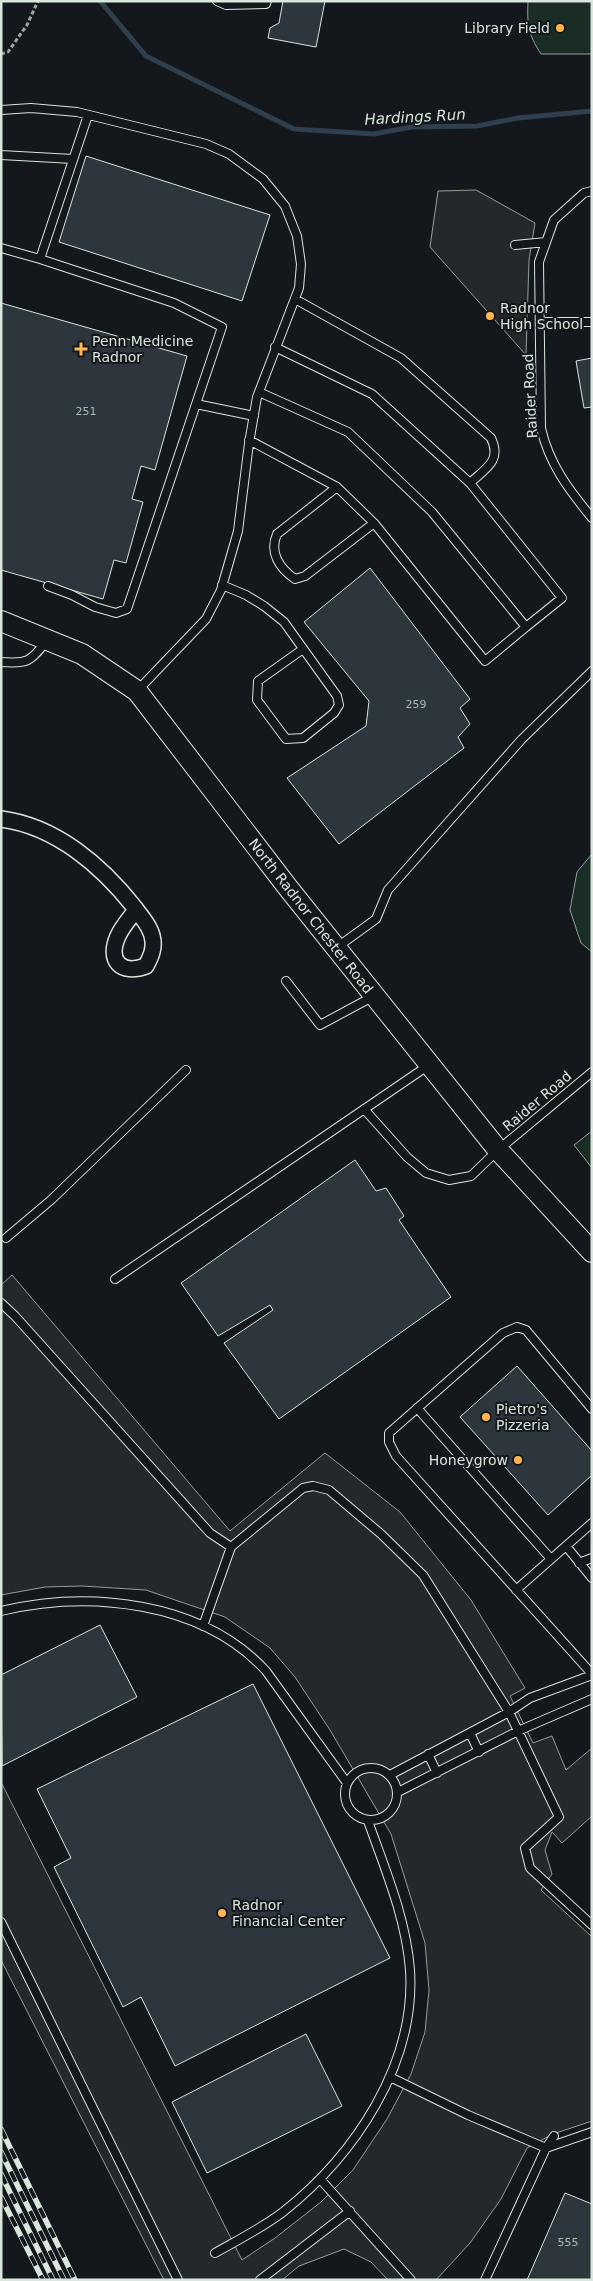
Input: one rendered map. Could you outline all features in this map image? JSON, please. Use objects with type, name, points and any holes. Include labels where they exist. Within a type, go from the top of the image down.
[{"type":"main road","name":"North Radnor Chester Road","points":[[1,621],[82,654],[137,691],[336,948],[498,1150],[592,1252]]},
{"type":"street","points":[[1,819],[42,831],[79,852],[118,887],[136,910]]},
{"type":"lane","points":[[218,1],[226,5],[266,4],[267,1]]},
{"type":"lane","points":[[1,110],[31,108],[88,115],[206,144],[230,154],[263,179],[285,206],[297,236],[301,264],[299,288],[259,392],[249,440],[238,531],[222,585],[206,619],[137,691]]},
{"type":"lane","points":[[40,258],[88,115]]},
{"type":"lane","points":[[1,155],[73,159]]},
{"type":"lane","name":"Raider Road","points":[[592,190],[584,193],[554,220],[539,262],[541,428],[545,445],[553,464],[568,489],[592,518]]},
{"type":"lane","points":[[515,245],[546,242]]},
{"type":"lane","points":[[1,248],[40,258],[174,303],[222,327],[127,609],[116,613],[95,608],[72,595],[48,586]]},
{"type":"lane","points":[[295,299],[401,358],[491,438],[496,449],[494,460],[470,483]]},
{"type":"lane","points":[[540,322],[570,324],[592,322]]},
{"type":"lane","points":[[249,440],[336,487],[374,523],[485,661],[562,598],[470,483],[372,394],[275,347]]},
{"type":"lane","points":[[259,392],[348,432],[432,512],[526,627]]},
{"type":"lane","points":[[196,404],[254,416]]},
{"type":"lane","points":[[336,487],[277,534],[273,543],[273,552],[288,574],[295,579],[305,576],[374,523]]},
{"type":"lane","points":[[222,585],[246,595],[284,622],[337,696],[339,705],[334,713],[303,738],[286,739],[257,700],[258,681],[303,649]]},
{"type":"lane","points":[[1,662],[22,663],[34,657],[47,640]]},
{"type":"lane","points":[[336,948],[376,919],[388,890],[522,739],[592,671]]},
{"type":"lane","points":[[286,981],[320,1025],[374,996]]},
{"type":"lane","points":[[115,1279],[429,1064]]},
{"type":"lane","points":[[6,1238],[51,1200],[186,1070]]},
{"type":"lane","name":"Raider Road","points":[[364,1109],[407,1156],[426,1173],[449,1180],[471,1176],[498,1150],[592,1072]]},
{"type":"lane","points":[[1,1303],[15,1316],[210,1533],[231,1547]]},
{"type":"lane","points":[[390,1775],[509,1712],[530,1698],[592,1674],[396,1456],[389,1442],[390,1433],[503,1333],[517,1327],[526,1330],[592,1409]]},
{"type":"lane","points":[[417,1408],[551,1559]]},
{"type":"lane","points":[[203,1626],[231,1547],[303,1488],[313,1486],[330,1490],[381,1534],[423,1575],[509,1712],[559,1817],[525,1848],[530,1868],[592,1925]]},
{"type":"lane","points":[[516,1590],[592,1523]]},
{"type":"lane","points":[[566,1546],[592,1578]]},
{"type":"lane","points":[[579,1563],[592,1558]]},
{"type":"lane","points":[[1,1610],[69,1602],[118,1604],[175,1616],[226,1637],[255,1658],[266,1671],[347,1783]]},
{"type":"lane","points":[[398,1792],[518,1731],[592,1699]]},
{"type":"lane","points":[[470,1733],[479,1752]]},
{"type":"lane","points":[[428,1754],[437,1772]]},
{"type":"lane","points":[[367,1767],[376,1768],[390,1775],[398,1792],[396,1804],[392,1811],[377,1820],[368,1820],[353,1814],[345,1799],[347,1783],[352,1776],[367,1767]]},
{"type":"lane","points":[[215,2253],[281,2213],[320,2179],[358,2132],[390,2077],[406,2028],[411,1991],[410,1968],[399,1913],[368,1820]]},
{"type":"lane","points":[[1,1922],[178,2280]]},
{"type":"lane","points":[[390,2077],[468,2115],[546,2148],[592,2132]]},
{"type":"lane","points":[[485,2280],[546,2148],[554,2136]]},
{"type":"lane","points":[[320,2179],[411,2280]]},
{"type":"lane","points":[[260,2280],[350,2211]]},
{"type":"path","points":[[1,54],[8,52],[27,25],[38,1]]},
{"type":"green space","name":"Library Field","points":[[528,1],[592,1],[592,54],[541,54],[533,41],[529,29]]},
{"type":"green space","points":[[592,854],[592,952],[581,943],[570,910],[577,872]]},
{"type":"green space","points":[[592,1131],[592,1168],[574,1145]]},
{"type":"shaded area","points":[[476,190],[535,223],[529,260],[526,355],[430,247],[438,191]]},
{"type":"shaded area","points":[[12,1275],[230,1531],[325,1453],[400,1512],[471,1600],[525,1688],[510,1696],[533,1743],[552,1736],[566,1770],[592,1748],[592,1816],[562,1843],[552,1832],[545,1850],[552,1874],[541,1890],[592,1937],[592,2121],[553,2134],[527,2148],[501,2199],[470,2243],[436,2280],[388,2280],[371,2262],[344,2249],[299,2266],[282,2280],[164,2280],[1,1960],[1,1782],[242,2260],[275,2238],[321,2202],[353,2170],[387,2119],[411,2074],[425,2032],[429,1990],[425,1943],[391,1834],[330,1730],[295,1677],[270,1648],[225,1617],[146,1590],[82,1586],[45,1587],[1,1595],[1,1285]]},
{"type":"building","points":[[283,1],[325,1],[316,47],[268,38],[270,28],[279,23]]},
{"type":"building","points":[[86,156],[270,215],[242,301],[59,242]]},
{"type":"building","points":[[1,303],[187,356],[155,470],[141,466],[132,499],[143,502],[126,563],[114,560],[103,599],[1,570]]},
{"type":"building","name":"Radnor High School","points":[[592,358],[592,407],[584,408],[576,361]]},
{"type":"building","points":[[370,568],[470,699],[460,708],[470,724],[458,737],[464,748],[339,844],[287,778],[366,726],[369,701],[304,622]]},
{"type":"building","points":[[355,1160],[376,1191],[386,1188],[404,1216],[399,1220],[451,1297],[279,1419],[224,1343],[273,1310],[270,1305],[218,1336],[181,1283]]},
{"type":"building","points":[[517,1366],[592,1451],[592,1475],[548,1515],[460,1417]]},
{"type":"building","points":[[100,1625],[137,1697],[2,1766],[1,1675]]},
{"type":"building","name":"Radnor Financial Center","points":[[253,1684],[390,1958],[175,2066],[141,1997],[123,2007],[54,1867],[71,1858],[37,1789]]},
{"type":"building","points":[[306,2034],[342,2106],[207,2173],[172,2102]]},
{"type":"building","points":[[565,2193],[592,2204],[592,2280],[527,2280]]},
{"type":"waterway","name":"Hardings Run","points":[[100,1],[146,56],[294,129],[374,134],[411,127],[477,126],[518,118],[592,111]]},
{"type":"railway","points":[[1,2129],[75,2280]]},
{"type":"railway","points":[[1,2152],[64,2280]]},
{"type":"railway","points":[[1,2174],[53,2280]]},
{"type":"railway","points":[[1,2197],[43,2280]]},
{"type":"place","name":"Library Field","points":[[560,28]]},
{"type":"place","name":"Radnor High School","points":[[490,316]]},
{"type":"place","name":"Penn Medicine Radnor","points":[[81,349]]},
{"type":"place","name":"Pietro's Pizzeria","points":[[486,1417]]},
{"type":"place","name":"Honeygrow","points":[[518,1460]]},
{"type":"place","name":"Radnor Financial Center","points":[[222,1913]]}]
